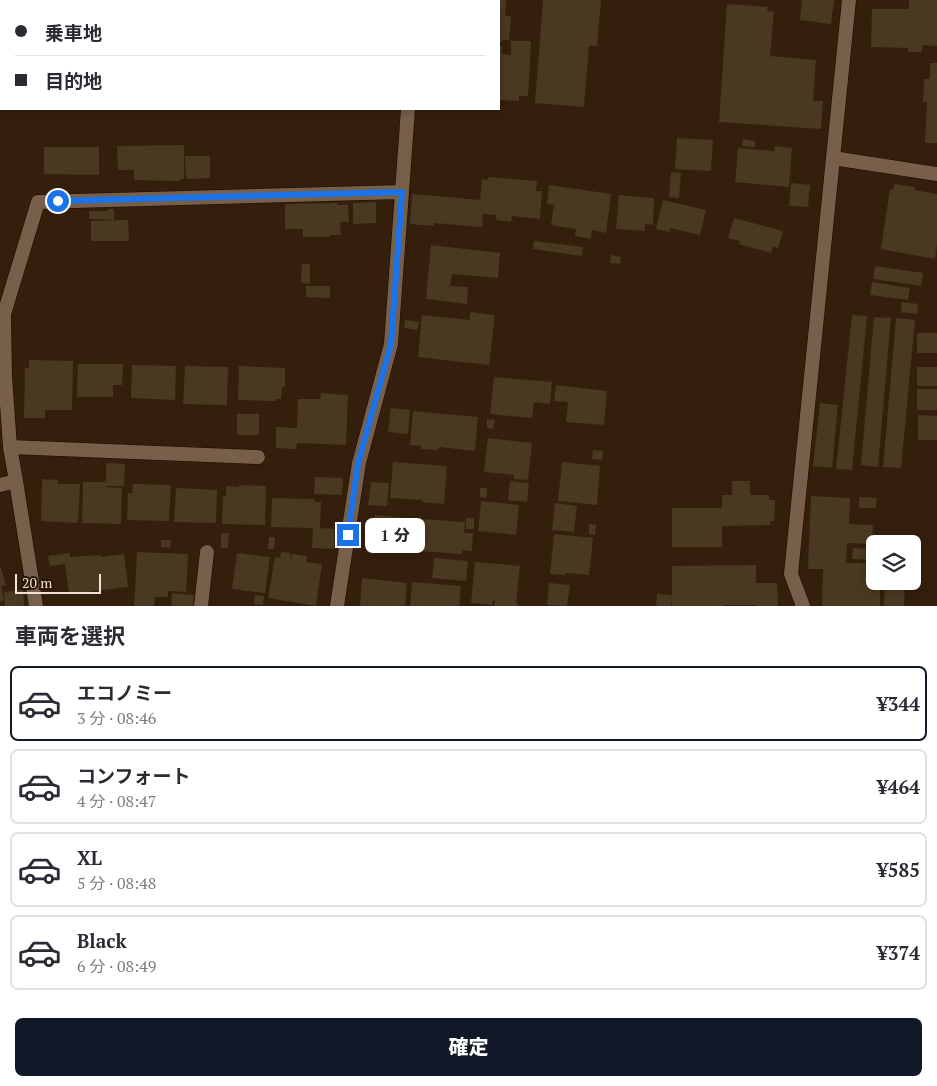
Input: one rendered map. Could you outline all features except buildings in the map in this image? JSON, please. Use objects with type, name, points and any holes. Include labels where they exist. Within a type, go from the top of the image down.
[{"type":"street","points":[[804,606],[792,574],[849,0]]},
{"type":"street","points":[[337,606],[358,463],[391,344],[408,110]]},
{"type":"street","points":[[833,158],[937,174]]},
{"type":"street","points":[[36,606],[10,447],[5,376],[4,314],[38,202],[402,192]]},
{"type":"street","points":[[10,447],[258,458]]},
{"type":"street","points":[[0,485],[16,481]]},
{"type":"street","points":[[201,606],[207,552]]},
{"type":"route","points":[[58,201],[402,192],[391,344],[358,463],[348,535]]}]
